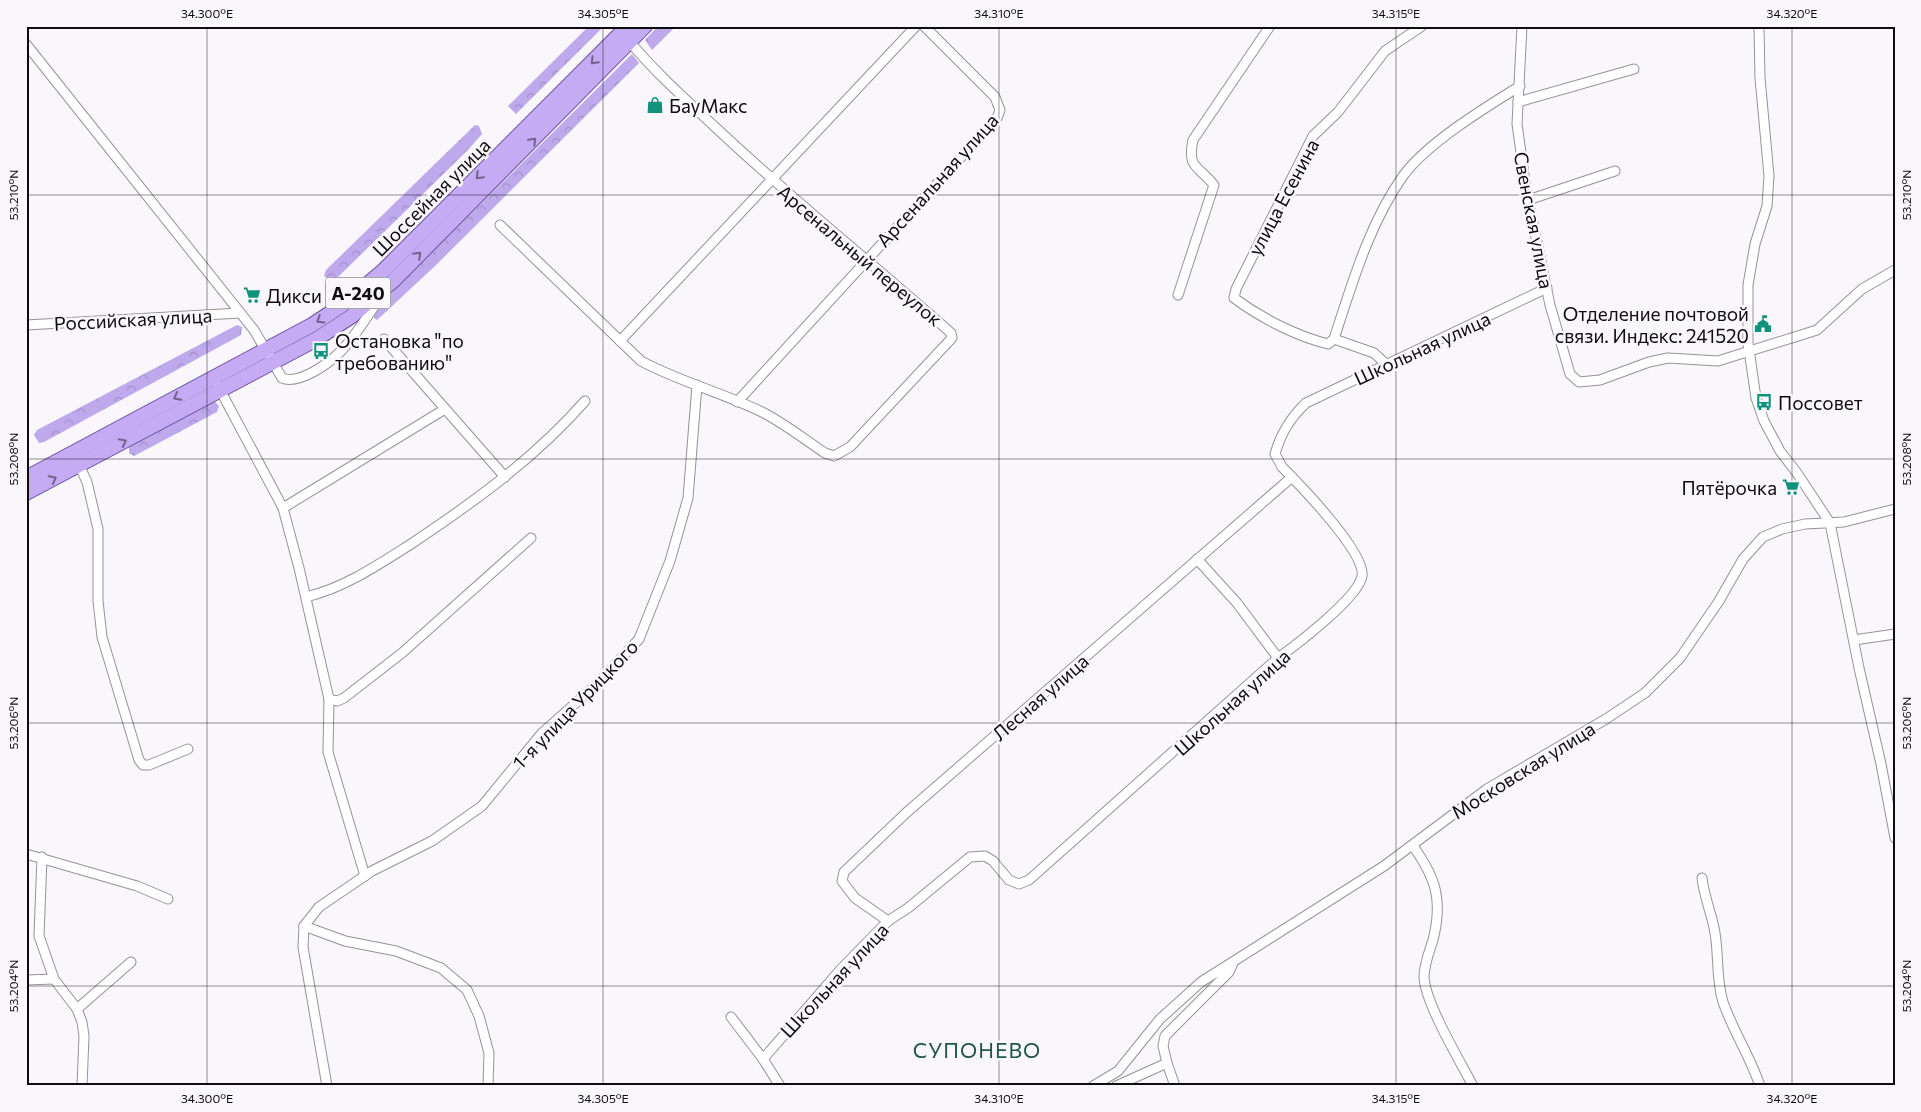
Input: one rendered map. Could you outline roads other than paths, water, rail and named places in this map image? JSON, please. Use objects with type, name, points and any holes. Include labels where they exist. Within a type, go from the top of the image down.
[{"type":"main road","name":"Шоссейная улица","points":[[26,478],[330,314],[369,284],[628,26]]},
{"type":"main road","name":"Шоссейная улица","points":[[80,465],[273,363],[340,324],[394,280],[645,26]]},
{"type":"main road","name":"А-240","points":[[26,493],[80,465]]},
{"type":"street","points":[[620,341],[916,26]]},
{"type":"street","name":"Арсенальная улица","points":[[738,402],[866,259],[997,118],[1000,110],[995,97],[924,26]]},
{"type":"street","points":[[1178,296],[1214,185],[1194,166],[1190,156],[1193,140],[1270,26]]},
{"type":"street","name":"улица Есенина","points":[[1334,339],[1328,344],[1312,340],[1270,320],[1234,298],[1236,289],[1313,136],[1338,112],[1385,51],[1422,26]]},
{"type":"street","name":"Свенская улица","points":[[1522,26],[1517,124],[1528,200],[1547,288],[1570,374],[1580,382],[1600,380],[1649,362],[1668,358],[1718,361],[1750,353]]},
{"type":"street","points":[[1759,26],[1760,78],[1769,176],[1767,206],[1755,244],[1748,286],[1746,314],[1756,398],[1764,421],[1780,450],[1830,523],[1895,838]]},
{"type":"street","name":"Арсенальный переулок","points":[[500,225],[641,361],[659,371],[764,414],[825,453],[834,456],[850,447],[952,338],[951,333],[866,259],[770,180],[663,78],[630,42]]},
{"type":"street","points":[[26,44],[260,337],[282,378],[290,380],[302,377],[333,358],[345,346],[394,280]]},
{"type":"street","points":[[1518,102],[1634,69]]},
{"type":"street","points":[[1387,365],[1374,353],[1334,339],[1356,272],[1381,213],[1404,175],[1431,148],[1483,108],[1520,86]]},
{"type":"street","points":[[1528,200],[1615,171]]},
{"type":"street","points":[[1750,353],[1817,330],[1862,289],[1895,270]]},
{"type":"street","name":"Школьная улица","points":[[763,1059],[840,969],[888,921],[908,908],[970,857],[985,856],[993,861],[1009,880],[1019,884],[1029,880],[1278,658],[1307,637],[1358,588],[1362,576],[1361,565],[1353,549],[1282,467],[1275,454],[1279,438],[1291,417],[1306,403],[1547,288]]},
{"type":"street","name":"Российская улица","points":[[26,325],[240,313]]},
{"type":"street","points":[[384,339],[505,477]]},
{"type":"street","points":[[214,378],[282,508],[306,597],[329,699],[328,752],[365,876]]},
{"type":"street","name":"1-я улица Урицкого","points":[[304,926],[319,907],[365,876],[432,841],[482,806],[542,733],[596,686],[639,639],[670,561],[688,498],[697,385]]},
{"type":"street","points":[[306,597],[327,591],[370,570],[436,527],[505,477],[548,441],[585,401]]},
{"type":"street","points":[[282,508],[445,409]]},
{"type":"street","points":[[80,465],[87,482],[98,529],[98,601],[102,637],[139,760],[143,765],[149,765],[188,749]]},
{"type":"street","name":"Лесная улица","points":[[888,921],[855,898],[842,881],[844,872],[906,814],[1292,477]]},
{"type":"street","name":"Московская улица","points":[[1094,1086],[1118,1071],[1160,1019],[1201,982],[1412,846],[1448,816],[1487,790],[1606,719],[1645,693],[1680,658],[1719,602],[1743,559],[1763,537],[1789,527],[1844,522],[1895,509]]},
{"type":"street","points":[[329,699],[337,701],[344,698],[402,653],[531,538]]},
{"type":"street","points":[[1197,559],[1237,603],[1278,658]]},
{"type":"street","points":[[1854,640],[1895,634]]},
{"type":"street","points":[[1412,846],[1427,866],[1434,884],[1438,905],[1435,929],[1424,978],[1444,1033],[1473,1086]]},
{"type":"street","points":[[26,854],[42,857],[137,886],[168,899]]},
{"type":"street","points":[[42,857],[39,936],[54,979],[77,1009],[84,1036],[82,1086]]},
{"type":"street","points":[[1702,878],[1704,898],[1714,927],[1718,952],[1717,977],[1723,1002],[1752,1060],[1760,1086]]},
{"type":"street","points":[[327,1086],[303,947],[304,926],[345,941],[396,951],[441,968],[467,990],[479,1016],[489,1053],[488,1086]]},
{"type":"street","points":[[77,1009],[130,962]]},
{"type":"street","points":[[1175,1086],[1163,1046],[1165,1036],[1230,972],[1233,963]]},
{"type":"street","points":[[26,980],[54,979]]},
{"type":"street","points":[[731,1017],[763,1059],[780,1086]]},
{"type":"street","points":[[1116,1086],[1167,1064]]},
{"type":"place","name":"БауМакс","points":[[655,105]]},
{"type":"place","name":"Дикси","points":[[252,295]]},
{"type":"place","name":"Отделение почтовой связи. Индекс: 241520","points":[[1763,324]]},
{"type":"place","name":"Остановка \"по требованию\"","points":[[321,351]]},
{"type":"place","name":"Поссовет","points":[[1764,402]]},
{"type":"place","name":"Пятёрочка","points":[[1791,487]]},
{"type":"district","name":"СУПОНЕВО","points":[[977,1049]]}]
